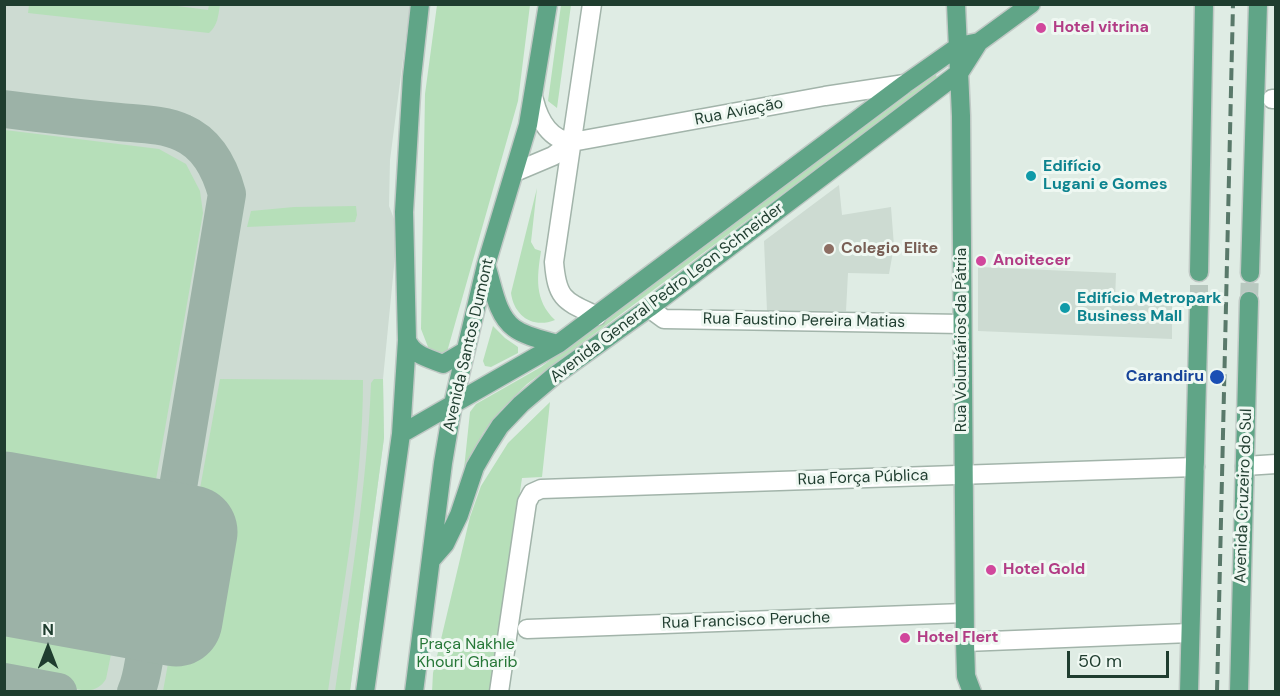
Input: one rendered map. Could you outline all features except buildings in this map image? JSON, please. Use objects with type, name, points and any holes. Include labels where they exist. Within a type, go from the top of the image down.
[{"type":"main road","points":[[365,692],[401,434],[407,340],[404,212],[412,76],[420,4]]},
{"type":"main road","name":"Avenida Santos Dumont","points":[[414,692],[443,463],[453,404],[486,265],[515,172],[534,100],[548,4]]},
{"type":"main road","name":"Rua Voluntários da Pátria","points":[[956,4],[960,72],[966,686]]},
{"type":"main road","points":[[960,72],[979,42],[1031,4]]},
{"type":"main road","points":[[1200,272],[1204,4]]},
{"type":"main road","points":[[1250,273],[1258,4]]},
{"type":"main road","points":[[959,46],[979,42]]},
{"type":"main road","name":"Avenida General Pedro Leon Schneider","points":[[401,434],[558,344],[959,46]]},
{"type":"main road","name":"Avenida General Pedro Leon Schneider","points":[[431,560],[445,544],[459,515],[476,467],[500,426],[521,404],[554,376],[649,308],[960,72]]},
{"type":"main road","points":[[486,265],[498,305],[506,320],[515,329],[558,344]]},
{"type":"main road","name":"Avenida Cruzeiro do Sul","points":[[1239,692],[1249,302]]},
{"type":"main road","points":[[1189,692],[1199,303]]},
{"type":"main road","points":[[407,340],[408,345],[417,354],[442,363],[465,351]]},
{"type":"street","points":[[592,4],[554,262],[555,282],[560,295],[597,316]]},
{"type":"street","name":"Rua Aviação","points":[[515,172],[553,156],[573,142],[825,96],[905,84]]},
{"type":"street","points":[[534,100],[537,113],[549,132],[563,141],[573,142]]},
{"type":"street","name":"Rua Faustino Pereira Matias","points":[[649,308],[664,319],[962,324]]},
{"type":"street","points":[[1245,466],[1275,464]]},
{"type":"street","name":"Rua Força Pública","points":[[499,692],[527,502],[532,493],[541,489],[1195,467]]},
{"type":"street","name":"Rua Francisco Peruche","points":[[527,629],[964,614]]},
{"type":"street","points":[[964,642],[1190,633]]},
{"type":"shaded area","points":[[4,5],[410,5],[390,160],[389,206],[396,224],[396,246],[383,379],[384,438],[350,691],[5,691]]},
{"type":"shaded area","name":"Colegio Elite","points":[[839,185],[842,215],[891,207],[894,246],[889,274],[848,273],[846,311],[767,311],[764,241]]},
{"type":"shaded area","points":[[978,267],[1116,273],[1115,302],[1172,304],[1172,339],[978,331]]},
{"type":"green space","points":[[162,4],[208,10],[209,5],[220,5],[216,24],[209,33],[28,13],[29,5]]},
{"type":"green space","points":[[437,5],[530,5],[518,101],[447,352],[439,357],[430,352],[421,329],[425,94]]},
{"type":"green space","points":[[561,5],[571,5],[557,108],[548,101]]},
{"type":"green space","points":[[936,74],[937,79],[527,384],[502,409],[483,433],[464,469],[470,412],[476,404],[541,367]]},
{"type":"green space","points":[[5,130],[159,149],[186,164],[200,191],[203,213],[151,508],[140,519],[130,521],[5,498]]},
{"type":"green space","points":[[537,188],[531,242],[535,249],[541,251],[538,279],[540,296],[555,320],[539,323],[520,314],[511,293]]},
{"type":"green space","points":[[356,206],[355,222],[247,227],[251,211],[294,207]]},
{"type":"green space","points":[[493,326],[518,347],[518,353],[491,367],[485,366],[483,361]]},
{"type":"green space","points":[[220,379],[363,380],[356,497],[328,691],[163,691]]},
{"type":"green space","points":[[374,379],[383,379],[384,438],[350,691],[335,691],[357,538],[366,461],[371,383]]},
{"type":"green space","name":"Praça Nakhle Khouri Gharib","points":[[550,402],[542,477],[522,478],[491,691],[432,692],[433,673],[470,517],[481,486],[508,443]]},
{"type":"green space","points":[[5,590],[101,608],[114,613],[118,620],[106,679],[102,684],[87,691],[5,676]]},
{"type":"taxiway","points":[[4,109],[151,125],[176,130],[192,138],[206,150],[217,166],[227,194],[171,529],[165,542],[151,556],[130,562],[4,543]]},
{"type":"taxiway","points":[[100,562],[119,568],[136,579],[149,594],[152,603],[152,627],[136,692]]},
{"type":"taxiway","points":[[4,682],[58,692]]},
{"type":"runway","points":[[4,498],[191,532],[176,620],[4,589]]},
{"type":"tunnel","points":[[1199,272],[1199,303]]},
{"type":"tunnel","points":[[1249,301],[1250,273]]},
{"type":"railway","points":[[1217,692],[1233,4]]},
{"type":"place","name":"Hotel vitrina","points":[[1041,28]]},
{"type":"place","name":"Edifício Lugani e Gomes","points":[[1031,176]]},
{"type":"place","name":"Colegio Elite","points":[[829,249]]},
{"type":"place","name":"Anoitecer","points":[[981,261]]},
{"type":"place","name":"Edifício Metropark Business Mall","points":[[1065,308]]},
{"type":"place","name":"Carandiru","points":[[1217,377]]},
{"type":"place","name":"Hotel Gold","points":[[991,570]]},
{"type":"place","name":"Hotel Flert","points":[[905,638]]}]
